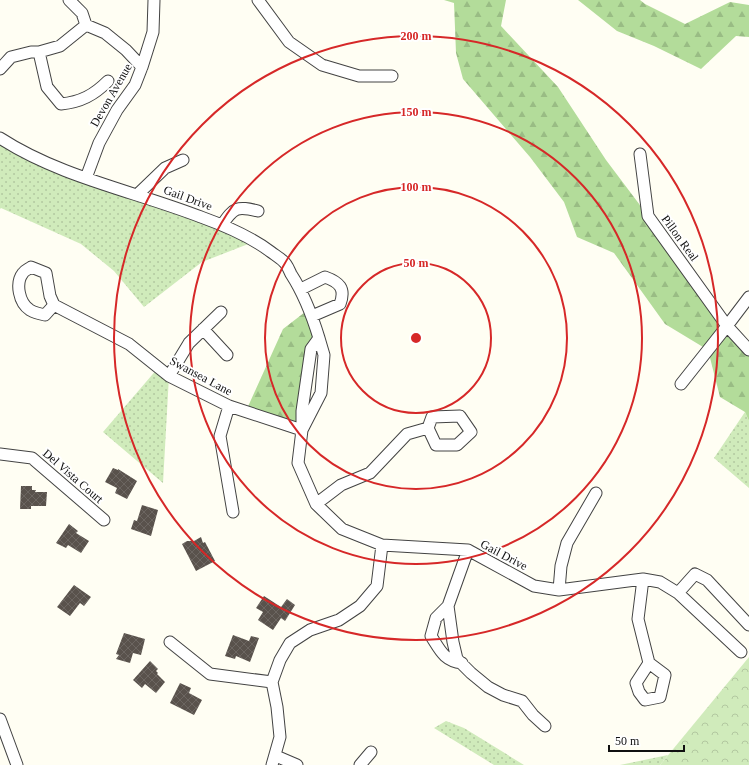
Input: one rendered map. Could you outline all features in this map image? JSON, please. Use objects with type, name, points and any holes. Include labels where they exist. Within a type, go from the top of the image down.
[{"type":"street","points":[[69,0],[82,13],[86,25],[105,33],[126,50],[142,67]]},
{"type":"street","name":"Devon Avenue","points":[[86,178],[99,143],[117,110],[135,84],[142,67],[153,32],[154,0]]},
{"type":"street","points":[[258,0],[289,42],[322,65],[359,76],[392,76]]},
{"type":"street","points":[[0,69],[11,57],[31,52],[39,52],[60,46],[86,25]]},
{"type":"street","points":[[39,52],[47,87],[61,104],[74,102],[98,91],[108,81]]},
{"type":"street","name":"Gail Drive","points":[[0,138],[20,150],[86,178],[138,194],[222,225],[256,241],[284,261],[301,289],[312,316],[324,355],[321,393],[302,430]]},
{"type":"street","name":"Pillon Real","points":[[640,154],[648,216],[727,326],[749,350]]},
{"type":"street","points":[[138,194],[165,168],[183,160]]},
{"type":"street","points":[[222,225],[231,212],[242,208],[258,211]]},
{"type":"street","points":[[301,289],[325,277],[336,281],[341,286],[342,298],[340,304],[312,316]]},
{"type":"street","points":[[681,384],[749,297]]},
{"type":"street","name":"Swansea Lane","points":[[54,306],[129,344],[168,376],[229,406],[302,430]]},
{"type":"street","points":[[168,376],[189,343],[221,312]]},
{"type":"street","points":[[203,330],[227,355]]},
{"type":"street","name":"Gail Drive","points":[[318,338],[311,349],[302,411],[302,430],[298,463],[316,504],[342,529],[382,545],[468,550],[534,586],[559,590],[643,579],[660,582],[678,593],[741,652]]},
{"type":"street","points":[[229,406],[220,436],[233,512]]},
{"type":"street","points":[[316,504],[341,485],[370,473],[408,434],[428,428]]},
{"type":"street","name":"Del Vista Court","points":[[0,454],[32,458],[104,520]]},
{"type":"street","points":[[559,590],[561,566],[567,543],[596,494]]},
{"type":"street","points":[[297,765],[274,760],[280,737],[277,707],[272,682],[280,660],[290,643],[310,630],[339,620],[360,606],[377,586],[382,545]]},
{"type":"street","points":[[462,663],[455,662],[443,656],[431,636],[436,618],[448,606],[468,550]]},
{"type":"street","points":[[678,593],[695,574],[707,580],[749,625]]},
{"type":"street","points":[[643,579],[638,619],[649,663]]},
{"type":"street","points":[[448,606],[457,659],[488,687],[504,695],[522,701],[533,715],[545,726]]},
{"type":"street","points":[[170,642],[210,674],[272,682]]},
{"type":"street","points":[[0,718],[17,765]]},
{"type":"street","points":[[360,765],[371,752]]},
{"type":"green space","points":[[444,0],[506,0],[501,26],[558,87],[606,160],[749,350],[749,421],[745,412],[720,397],[708,350],[665,324],[614,253],[577,237],[564,202],[530,157],[463,79],[456,53],[454,3]]},
{"type":"green space","points":[[578,0],[640,0],[685,24],[730,2],[749,5],[749,37],[736,36],[701,69],[654,46],[617,31]]},
{"type":"green space","points":[[0,138],[14,147],[256,241],[202,262],[144,307],[114,271],[81,244],[1,208],[0,209]]},
{"type":"green space","points":[[309,309],[319,338],[302,430],[246,411],[283,329]]},
{"type":"green space","points":[[158,368],[169,376],[163,483],[103,432]]},
{"type":"green space","points":[[745,412],[749,421],[749,488],[714,458]]},
{"type":"green space","points":[[749,657],[749,765],[660,765]]},
{"type":"green space","points":[[446,721],[464,728],[524,765],[494,765],[434,728]]},
{"type":"green space","points":[[668,755],[660,765],[620,765]]},
{"type":"building","points":[[113,468],[118,469],[137,481],[127,499],[115,493],[117,488],[105,482]]},
{"type":"building","points":[[21,486],[32,486],[32,490],[36,490],[35,492],[47,492],[46,506],[31,506],[31,509],[20,509]]},
{"type":"building","points":[[142,505],[158,510],[151,536],[131,529],[134,520],[137,521]]},
{"type":"building","points":[[69,524],[78,531],[76,533],[89,541],[81,553],[68,545],[66,548],[56,543]]},
{"type":"building","points":[[201,537],[203,543],[205,542],[215,561],[196,571],[182,544],[187,541],[194,541]]},
{"type":"building","points":[[74,585],[91,597],[84,606],[80,603],[70,616],[57,607]]},
{"type":"building","points":[[264,596],[281,607],[287,599],[295,605],[285,621],[281,618],[273,630],[258,620],[263,612],[256,608]]},
{"type":"building","points":[[124,633],[145,639],[141,655],[133,653],[130,663],[116,659],[119,655],[116,654]]},
{"type":"building","points":[[233,635],[249,641],[251,636],[259,638],[250,662],[236,656],[235,659],[225,656]]},
{"type":"building","points":[[150,661],[158,669],[156,671],[158,673],[157,674],[165,682],[156,693],[145,684],[142,688],[133,680]]},
{"type":"building","points":[[180,683],[191,688],[189,693],[202,700],[194,715],[170,703]]}]
